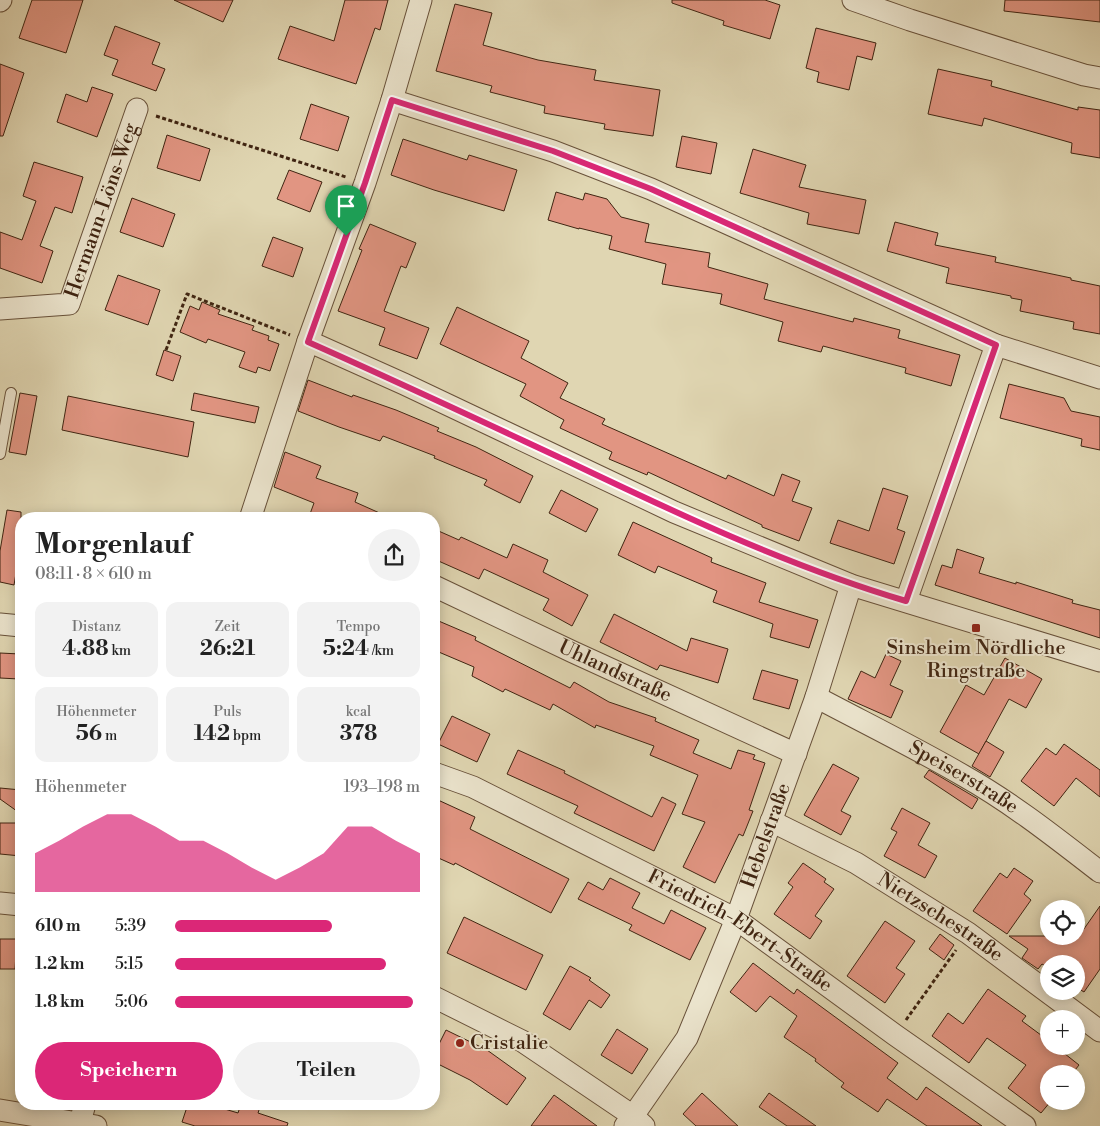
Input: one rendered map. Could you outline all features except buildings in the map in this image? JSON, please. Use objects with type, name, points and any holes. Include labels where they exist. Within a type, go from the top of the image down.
[{"type":"street","points":[[257,512],[308,342],[365,183],[392,100],[421,0]]},
{"type":"street","points":[[853,0],[1084,75],[1100,78]]},
{"type":"street","points":[[392,100],[553,151],[651,189],[996,345],[1100,378]]},
{"type":"street","name":"Hermann-Löns-Weg","points":[[0,309],[69,304],[137,110]]},
{"type":"street","points":[[308,342],[404,384],[674,512],[852,585],[1100,662]]},
{"type":"street","points":[[906,601],[996,345]]},
{"type":"street","name":"Hebelstraße","points":[[634,1123],[687,1038],[736,919],[816,697],[852,585]]},
{"type":"street","name":"Uhlandstraße","points":[[440,589],[796,754]]},
{"type":"street","points":[[0,624],[15,625]]},
{"type":"street","name":"Speiserstraße","points":[[816,697],[964,776],[1008,803],[1100,872]]},
{"type":"street","name":"Friedrich-Ebert-Straße","points":[[440,775],[473,787],[736,919],[1025,1126]]},
{"type":"street","name":"Nietzschestraße","points":[[771,821],[856,863],[968,934],[1100,1030]]},
{"type":"street","points":[[0,904],[15,905]]},
{"type":"street","points":[[440,1000],[522,1040],[634,1123]]},
{"type":"street","points":[[0,1110],[85,1119]]},
{"type":"lane","points":[[0,454],[11,392]]},
{"type":"path","points":[[137,110],[365,183]]},
{"type":"path","points":[[166,350],[187,294],[308,342]]},
{"type":"path","points":[[895,1034],[968,934]]},
{"type":"place","name":"Sinsheim Nördliche Ringstraße","points":[[976,628]]},
{"type":"place","name":"Cristalie","points":[[460,1043]]},
{"type":"route","points":[[392,100],[553,151],[651,189],[996,345],[906,601],[852,585],[674,512],[404,384],[308,342],[346,236],[392,100]]}]
